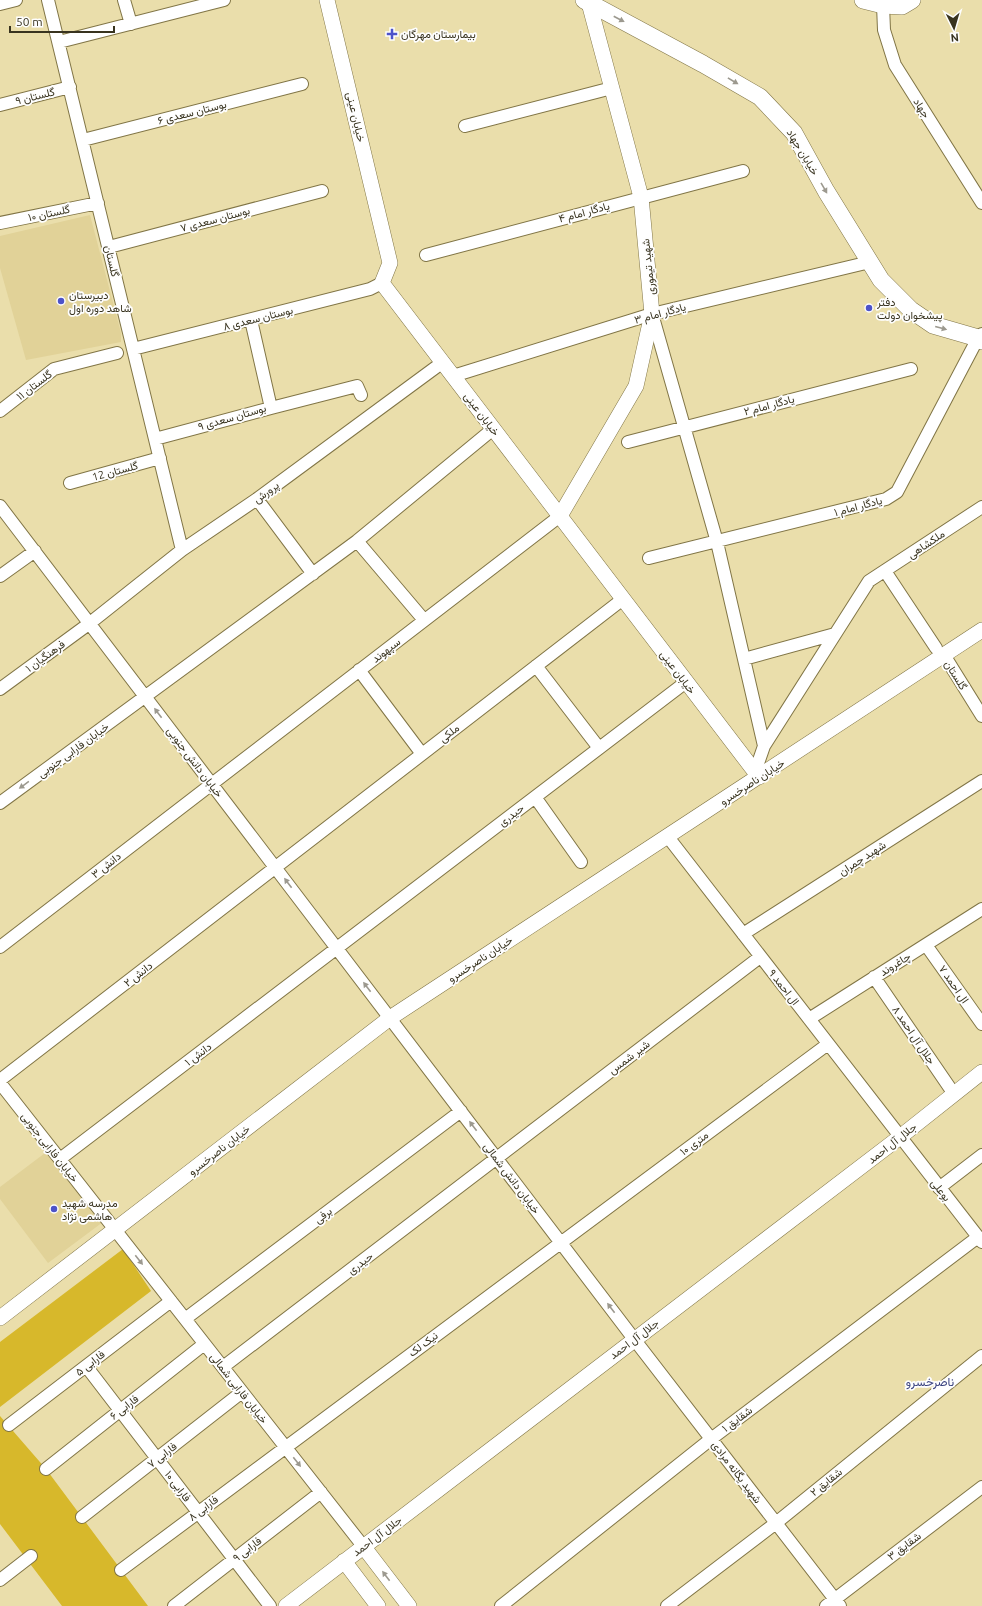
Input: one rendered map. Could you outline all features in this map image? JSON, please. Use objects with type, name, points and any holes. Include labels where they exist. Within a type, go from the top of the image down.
[{"type":"main road","points":[[863,0],[883,5],[902,6],[912,0]]},
{"type":"main road","name":"خیابان جهاد","points":[[587,1],[760,97],[794,133],[826,191],[881,280],[911,310],[933,325],[981,338]]},
{"type":"street","points":[[0,4],[16,0]]},
{"type":"street","name":"گلستان","points":[[48,0],[182,550]]},
{"type":"street","points":[[124,0],[131,24]]},
{"type":"street","points":[[59,42],[224,0]]},
{"type":"street","name":"خیابان عینی","points":[[327,0],[390,263],[382,283],[757,774]]},
{"type":"street","name":"شهید تیموری","points":[[560,516],[636,386],[652,314],[641,197],[587,1]]},
{"type":"street","name":"جهاد","points":[[883,5],[884,30],[896,65],[982,203]]},
{"type":"street","name":"بوستان سعدی ۶","points":[[83,140],[302,84]]},
{"type":"street","name":"گلستان ۹","points":[[0,105],[70,87]]},
{"type":"street","points":[[464,126],[612,88]]},
{"type":"street","name":"یادگار امام ۴","points":[[426,255],[743,171]]},
{"type":"street","name":"بوستان سعدی ۷","points":[[109,247],[322,191]]},
{"type":"street","name":"گلستان ۱۰","points":[[0,223],[98,203]]},
{"type":"street","name":"یادگار امام ۳","points":[[453,376],[652,314],[870,262]]},
{"type":"street","name":"بوستان سعدی ۸","points":[[133,349],[370,289],[382,283]]},
{"type":"street","points":[[652,314],[717,542],[764,746]]},
{"type":"street","name":"بوستان سعدی ۹","points":[[155,439],[271,408],[251,320]]},
{"type":"street","name":"یادگار امام ۱","points":[[649,558],[886,499],[897,492],[981,338]]},
{"type":"street","name":"گلستان ۱۱","points":[[0,411],[54,369],[117,353]]},
{"type":"street","name":"پرورش","points":[[90,623],[182,550],[257,499],[442,362]]},
{"type":"street","name":"یادگار امام ۲","points":[[628,442],[911,368]]},
{"type":"street","points":[[271,408],[357,386],[362,395]]},
{"type":"street","points":[[146,697],[357,541],[493,429]]},
{"type":"street","name":"گلستان 12","points":[[70,483],[160,458]]},
{"type":"street","points":[[257,499],[313,574]]},
{"type":"street","name":"خیابان دانش جنوبی","points":[[0,506],[390,1018]]},
{"type":"street","name":"ملکشاهی","points":[[835,634],[869,581],[982,507]]},
{"type":"street","name":"سپهوند","points":[[212,783],[560,516]]},
{"type":"street","points":[[357,541],[424,620]]},
{"type":"street","points":[[0,576],[35,551]]},
{"type":"street","name":"گلستان","points":[[885,571],[940,651],[982,716]]},
{"type":"street","name":"ملکی","points":[[276,867],[623,599]]},
{"type":"street","name":"فرهنگیان ۱","points":[[0,689],[90,623]]},
{"type":"street","name":"خیابان ناصرخسرو","points":[[0,1318],[390,1018],[668,837],[757,774],[940,651],[982,630]]},
{"type":"street","points":[[744,659],[835,634]]},
{"type":"street","points":[[757,774],[764,746],[835,634]]},
{"type":"street","points":[[536,666],[599,748]]},
{"type":"street","points":[[359,670],[422,754]]},
{"type":"street","name":"حیدری","points":[[337,948],[686,682]]},
{"type":"street","name":"خیابان فارابی جنوبی","points":[[0,803],[146,697]]},
{"type":"street","name":"شهید چمران","points":[[743,934],[982,782]]},
{"type":"street","name":"دانش ۳","points":[[0,946],[212,783]]},
{"type":"street","points":[[534,797],[581,862]]},
{"type":"street","name":"ال احمد ۹","points":[[668,837],[900,1137]]},
{"type":"street","name":"دانش ۲","points":[[0,1082],[276,867]]},
{"type":"street","name":"چاغروند","points":[[809,1019],[874,977],[980,913]]},
{"type":"street","name":"ال احمد ۷","points":[[926,945],[982,1024]]},
{"type":"street","name":"دانش ۱","points":[[60,1160],[337,948]]},
{"type":"street","name":"شیر شمس","points":[[497,1158],[760,957]]},
{"type":"street","name":"جلال آل احمد ۸","points":[[874,977],[954,1094]]},
{"type":"street","name":"خیابان دانش شمالی","points":[[390,1018],[634,1339]]},
{"type":"street","name":"۱۰ متری","points":[[561,1242],[828,1044]]},
{"type":"street","name":"جلال آل احمد","points":[[286,1606],[900,1137],[982,1072]]},
{"type":"street","name":"خیابان فارابی جنوبی","points":[[0,1082],[115,1230]]},
{"type":"street","name":"برفی","points":[[185,1319],[461,1111]]},
{"type":"street","name":"بوعلی","points":[[900,1137],[980,1240]]},
{"type":"street","points":[[939,1188],[982,1155]]},
{"type":"street","name":"حیدری","points":[[223,1367],[497,1158]]},
{"type":"street","name":"خیابان فارابی شمالی","points":[[115,1230],[363,1546]]},
{"type":"street","name":"شقایق ۱","points":[[501,1606],[711,1439],[980,1240]]},
{"type":"street","name":"نیک لک","points":[[285,1447],[561,1242]]},
{"type":"street","name":"فارابی ۵","points":[[9,1425],[171,1301]]},
{"type":"street","name":"شهید یگانه مرادی","points":[[634,1339],[776,1523],[834,1604]]},
{"type":"street","name":"فارابی ۶","points":[[46,1469],[203,1345]]},
{"type":"street","name":"شقایق ۲","points":[[667,1606],[776,1523],[982,1356]]},
{"type":"street","name":"فارابی ۱۰","points":[[86,1366],[270,1606]]},
{"type":"street","name":"فارابی ۷","points":[[82,1517],[242,1392]]},
{"type":"street","name":"فارابی ۸","points":[[121,1570],[285,1447]]},
{"type":"street","name":"شقایق ۳","points":[[834,1604],[982,1487]]},
{"type":"street","name":"فارابی ۹","points":[[174,1606],[321,1492]]},
{"type":"street","points":[[363,1546],[409,1606]]},
{"type":"street","points":[[0,1580],[31,1556]]},
{"type":"street","points":[[344,1561],[378,1606]]},
{"type":"shaded area","name":"دبیرستان شاهد دوره اول","points":[[90,215],[121,333],[121,342],[26,360],[0,268],[0,236]]},
{"type":"shaded area","name":"مدرسه شهید ه‍اشمی نژاد","points":[[53,1147],[107,1219],[48,1263],[0,1199],[0,1187]]},
{"type":"shaded area","points":[[123,1249],[151,1291],[0,1407],[0,1342]]},
{"type":"shaded area","points":[[0,1416],[46,1469],[148,1606],[62,1606],[0,1524]]},
{"type":"place","name":"بیمارستان مهرگان","points":[[392,34]]},
{"type":"place","name":"دبیرستان شاهد دوره اول","points":[[61,301]]},
{"type":"place","name":"دفتر پیشخوان دولت","points":[[869,308]]},
{"type":"place","name":"مدرسه شهید ه‍اشمی نژاد","points":[[54,1209]]},
{"type":"district","name":"ناصرخسرو","points":[[930,1381]]}]
